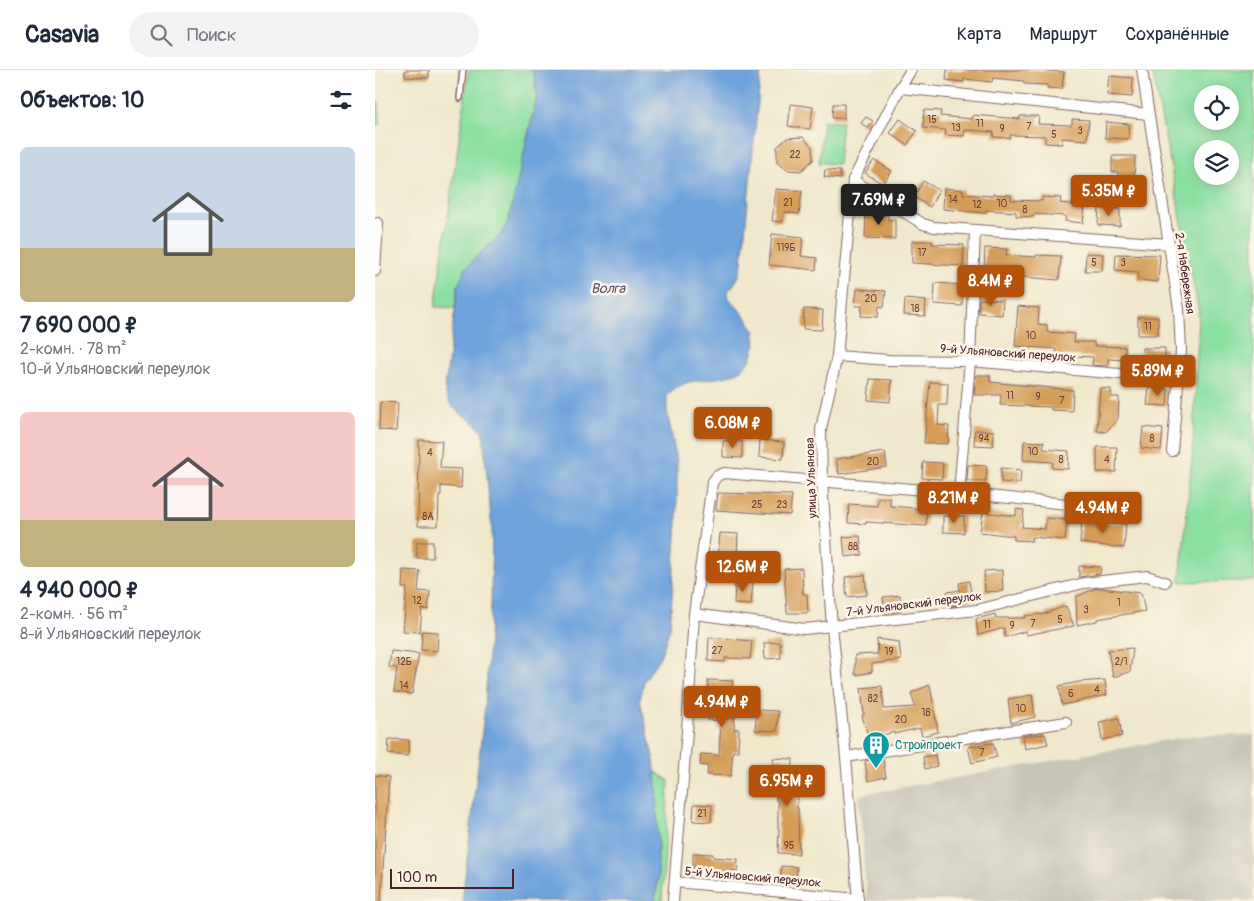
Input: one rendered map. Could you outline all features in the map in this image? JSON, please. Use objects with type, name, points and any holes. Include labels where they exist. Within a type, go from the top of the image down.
[{"type":"street","name":"улица Ульянова","points":[[858,900],[832,627],[822,481],[821,429],[837,356],[853,180],[911,70]]},
{"type":"street","name":"2-я Набережная","points":[[1142,70],[1179,309],[1181,351],[1172,450]]},
{"type":"street","points":[[900,88],[1148,114]]},
{"type":"street","points":[[853,180],[923,224],[934,227],[1169,244]]},
{"type":"street","points":[[375,271],[378,223]]},
{"type":"street","points":[[959,493],[970,362],[975,231]]},
{"type":"street","name":"9-й Ульяновский переулок","points":[[837,356],[889,360],[970,362],[1178,379]]},
{"type":"street","points":[[673,901],[694,614],[712,483],[717,476],[724,473],[822,481],[1117,509]]},
{"type":"street","name":"7-й Ульяновский переулок","points":[[694,614],[805,629],[977,610],[1084,583],[1147,576],[1165,582]]},
{"type":"street","points":[[845,757],[1066,722]]},
{"type":"street","name":"5-й Ульяновский переулок","points":[[675,882],[858,900]]},
{"type":"lane","points":[[460,98],[463,70]]},
{"type":"shaded area","points":[[1254,735],[1254,901],[867,901],[859,795],[1190,736]]},
{"type":"green space","points":[[469,70],[530,70],[534,74],[537,96],[509,219],[500,236],[458,286],[455,308],[435,307]]},
{"type":"green space","points":[[1152,70],[1254,70],[1254,581],[1180,582],[1193,447],[1199,312]]},
{"type":"green space","points":[[375,102],[379,102],[380,124],[375,125]]},
{"type":"green space","points":[[823,121],[842,122],[838,164],[819,163]]},
{"type":"green space","points":[[656,772],[669,781],[662,901],[655,901],[658,878]]},
{"type":"water","name":"Волга","points":[[530,70],[761,70],[742,263],[738,278],[728,291],[728,297],[745,316],[754,330],[756,344],[751,359],[741,371],[724,377],[689,382],[675,388],[667,396],[667,411],[677,462],[677,523],[670,628],[661,655],[644,682],[640,700],[654,760],[657,785],[658,878],[655,901],[462,901],[485,706],[491,603],[492,531],[483,433],[449,403],[445,386],[458,286],[465,268],[500,236],[509,219],[537,96],[534,74]]},
{"type":"building","points":[[405,70],[429,70],[429,78],[405,77]]},
{"type":"building","points":[[947,70],[1036,70],[1064,72],[1062,89],[1047,88],[1047,85],[1024,84],[1024,81],[993,78],[992,82],[964,79],[964,82],[946,80]]},
{"type":"building","points":[[1109,76],[1133,78],[1132,97],[1107,95]]},
{"type":"building","points":[[791,104],[813,107],[810,129],[788,126]]},
{"type":"building","points":[[833,104],[844,104],[844,118],[832,118]]},
{"type":"building","points":[[924,110],[941,111],[940,116],[972,119],[973,115],[1020,119],[1020,116],[1039,116],[1038,124],[1072,125],[1072,119],[1089,120],[1087,140],[1062,138],[1062,144],[1045,143],[1045,136],[1010,135],[1010,138],[993,137],[994,132],[965,130],[964,136],[945,135],[946,130],[923,128]]},
{"type":"building","points":[[866,117],[873,121],[868,128],[861,123]]},
{"type":"building","points":[[900,119],[917,131],[907,145],[890,133]]},
{"type":"building","points":[[1106,122],[1129,124],[1128,139],[1105,138]]},
{"type":"building","points":[[803,137],[812,147],[813,160],[801,171],[787,170],[777,162],[777,147],[787,138]]},
{"type":"building","points":[[1112,156],[1135,156],[1134,184],[1137,184],[1136,201],[1117,200],[1118,172],[1112,172]]},
{"type":"building","points":[[874,160],[892,171],[883,184],[865,173]]},
{"type":"building","points":[[825,170],[840,171],[840,179],[824,177]]},
{"type":"building","points":[[923,181],[939,190],[930,207],[914,197]]},
{"type":"building","points":[[944,188],[963,190],[963,194],[1011,195],[1011,200],[1042,201],[1042,197],[1061,198],[1060,203],[1085,206],[1083,223],[1065,221],[1066,216],[1034,214],[1033,217],[1016,216],[1016,212],[986,210],[985,213],[943,209]]},
{"type":"building","points":[[776,189],[802,191],[799,214],[784,212],[782,222],[772,221]]},
{"type":"building","points":[[1099,208],[1120,209],[1120,226],[1098,225]]},
{"type":"building","points":[[866,211],[881,212],[881,215],[888,215],[888,220],[895,220],[895,239],[865,238]]},
{"type":"building","points":[[772,234],[803,237],[801,256],[817,258],[816,270],[769,265]]},
{"type":"building","points":[[912,241],[932,241],[932,244],[964,245],[963,266],[912,263]]},
{"type":"building","points":[[985,248],[1007,249],[1006,255],[1061,256],[1059,280],[1011,276],[1012,271],[984,270]]},
{"type":"building","points":[[1086,253],[1103,254],[1102,271],[1085,271]]},
{"type":"building","points":[[1116,254],[1160,255],[1158,282],[1138,280],[1138,272],[1115,270]]},
{"type":"building","points":[[935,283],[963,285],[962,306],[934,304]]},
{"type":"building","points":[[857,289],[886,291],[884,307],[879,306],[878,317],[861,316],[862,306],[855,306]]},
{"type":"building","points":[[905,299],[926,301],[925,316],[904,315]]},
{"type":"building","points":[[979,299],[1003,300],[1002,315],[979,313]]},
{"type":"building","points":[[1018,306],[1039,308],[1038,324],[1047,325],[1047,332],[1075,334],[1074,342],[1094,342],[1094,346],[1125,347],[1125,360],[1108,359],[1108,366],[1092,365],[1093,357],[1056,355],[1056,349],[1015,346]]},
{"type":"building","points":[[804,309],[823,310],[822,330],[803,329]]},
{"type":"building","points":[[1138,317],[1158,317],[1158,335],[1138,335]]},
{"type":"building","points":[[1142,348],[1165,348],[1165,366],[1141,366]]},
{"type":"building","points":[[976,375],[990,375],[990,382],[1073,390],[1072,411],[1051,410],[1051,407],[1000,405],[1001,395],[974,395]]},
{"type":"building","points":[[870,379],[892,380],[890,402],[868,400]]},
{"type":"building","points":[[930,382],[948,383],[947,405],[939,405],[938,425],[949,426],[948,444],[924,443]]},
{"type":"building","points":[[1100,388],[1111,389],[1111,397],[1119,397],[1118,419],[1106,432],[1097,431]]},
{"type":"building","points":[[1149,388],[1168,389],[1167,406],[1147,405]]},
{"type":"building","points":[[380,402],[398,403],[396,431],[379,430]]},
{"type":"building","points":[[1143,427],[1163,429],[1161,450],[1141,448]]},
{"type":"building","points":[[975,430],[994,431],[993,446],[974,445]]},
{"type":"building","points":[[419,440],[442,441],[440,468],[462,469],[461,488],[441,486],[438,526],[418,526]]},
{"type":"building","points":[[760,440],[784,442],[783,459],[759,457]]},
{"type":"building","points":[[723,441],[742,441],[742,458],[723,457]]},
{"type":"building","points":[[1024,441],[1044,442],[1043,449],[1069,451],[1068,469],[1052,468],[1053,462],[1023,460]]},
{"type":"building","points":[[1097,447],[1117,447],[1116,472],[1097,472]]},
{"type":"building","points":[[885,452],[887,467],[839,474],[836,459]]},
{"type":"building","points":[[923,462],[943,463],[942,479],[922,478]]},
{"type":"building","points":[[968,465],[987,466],[986,481],[967,481]]},
{"type":"building","points":[[1001,468],[1021,470],[1020,483],[1001,482]]},
{"type":"building","points":[[718,493],[792,495],[790,515],[716,510]]},
{"type":"building","points":[[878,498],[890,498],[890,506],[927,509],[926,526],[866,522],[866,524],[848,523],[849,504],[877,506]]},
{"type":"building","points":[[1016,509],[1024,510],[1022,527],[1045,529],[1046,518],[1067,520],[1065,540],[1032,537],[1032,541],[1014,540],[1014,536],[980,532],[983,512],[1016,516]]},
{"type":"building","points":[[943,516],[964,516],[964,533],[943,532]]},
{"type":"building","points":[[1082,522],[1126,524],[1124,548],[1080,543]]},
{"type":"building","points":[[720,533],[738,534],[737,554],[728,553],[728,560],[718,559]]},
{"type":"building","points":[[860,536],[862,555],[845,557],[843,537]]},
{"type":"building","points":[[417,542],[433,542],[433,558],[417,558]]},
{"type":"building","points":[[1079,566],[1101,567],[1100,574],[1079,577]]},
{"type":"building","points":[[802,568],[803,594],[807,594],[808,613],[787,613],[784,569]]},
{"type":"building","points":[[403,570],[420,571],[418,591],[430,592],[428,610],[422,609],[420,632],[403,631],[407,588],[402,588]]},
{"type":"building","points":[[1002,570],[1003,591],[985,592],[984,571]]},
{"type":"building","points":[[865,575],[867,595],[847,597],[845,577]]},
{"type":"building","points":[[969,581],[972,600],[959,602],[960,605],[949,606],[947,592],[960,590],[959,583]]},
{"type":"building","points":[[735,582],[753,583],[751,605],[734,604]]},
{"type":"building","points":[[1100,588],[1141,593],[1145,611],[1097,619],[1097,621],[1077,625],[1076,597]]},
{"type":"building","points":[[900,595],[901,611],[884,612],[883,597]]},
{"type":"building","points":[[1066,606],[1074,626],[1026,635],[1026,631],[1005,637],[1004,628],[978,635],[976,619],[995,614],[996,618],[1025,618],[1025,616],[1041,615]]},
{"type":"building","points":[[422,631],[438,632],[437,651],[421,650]]},
{"type":"building","points":[[709,637],[752,641],[750,659],[725,658],[725,662],[708,661]]},
{"type":"building","points":[[877,639],[899,642],[901,660],[872,664],[872,672],[855,675],[855,655],[878,654]]},
{"type":"building","points":[[780,642],[781,658],[765,659],[764,643]]},
{"type":"building","points":[[1133,648],[1130,672],[1113,677],[1108,650]]},
{"type":"building","points":[[391,651],[419,654],[412,694],[394,692],[397,668],[389,667]]},
{"type":"building","points":[[708,680],[733,681],[731,704],[735,705],[734,729],[739,729],[738,751],[733,751],[731,776],[707,775],[708,766],[700,765],[701,754],[719,755],[721,721],[708,720]]},
{"type":"building","points":[[1105,680],[1107,695],[1062,705],[1059,686]]},
{"type":"building","points":[[930,685],[938,732],[922,736],[920,728],[894,734],[894,732],[869,739],[862,716],[864,715],[861,688],[882,686],[884,709],[915,707],[911,693]]},
{"type":"building","points":[[1032,695],[1035,717],[1011,723],[1008,699]]},
{"type":"building","points":[[757,710],[778,711],[777,731],[755,730]]},
{"type":"building","points":[[1119,718],[1122,736],[1102,740],[1099,722]]},
{"type":"building","points":[[1045,734],[1048,744],[1025,749],[1023,736]]},
{"type":"building","points":[[389,739],[409,740],[408,756],[388,754]]},
{"type":"building","points":[[993,743],[997,757],[972,763],[968,747]]},
{"type":"building","points":[[935,755],[937,766],[925,769],[923,757]]},
{"type":"building","points":[[773,758],[793,759],[792,785],[798,785],[799,854],[778,853],[777,779],[773,779]]},
{"type":"building","name":"Стройпроект","points":[[883,758],[886,777],[868,781],[865,761]]},
{"type":"building","points":[[375,775],[389,777],[381,901],[375,901]]},
{"type":"building","points":[[694,804],[712,805],[711,822],[693,821]]},
{"type":"building","points":[[693,853],[713,854],[713,857],[738,859],[737,871],[731,871],[730,877],[718,876],[719,870],[693,869]]},
{"type":"building","points":[[781,866],[797,867],[796,883],[781,883]]},
{"type":"place","name":"Стройпроект","points":[[876,769]]}]
